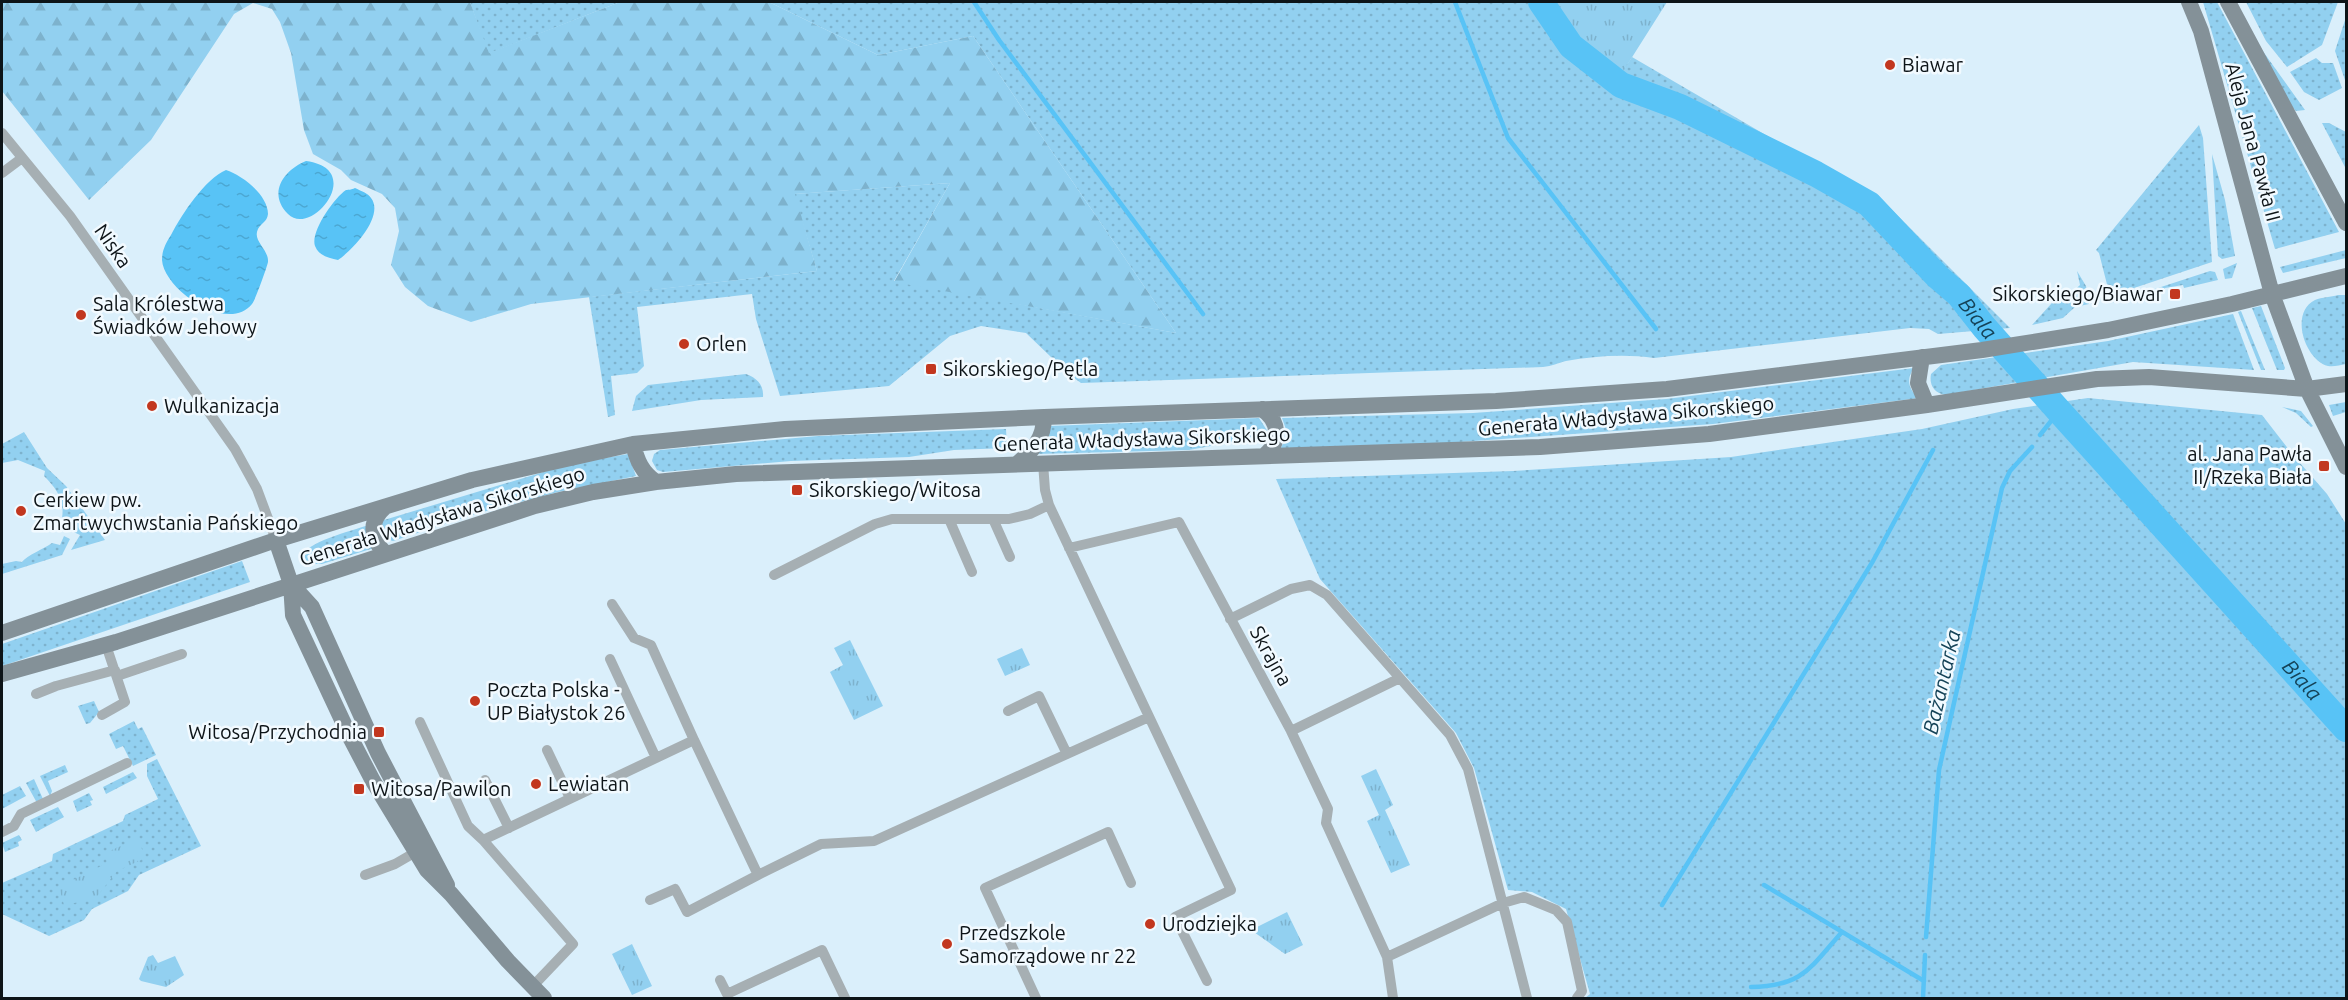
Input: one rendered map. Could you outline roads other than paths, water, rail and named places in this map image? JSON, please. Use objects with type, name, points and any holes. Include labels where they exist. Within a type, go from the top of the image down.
[{"type":"main road","name":"Aleja Jana Pawła II","points":[[2189,2],[2201,32],[2272,294],[2307,389]]},
{"type":"main road","name":"Aleja Jana Pawła II","points":[[2228,2],[2346,223]]},
{"type":"main road","name":"Generała Władysława Sikorskiego","points":[[2,633],[276,540],[504,471],[633,444],[785,429],[1496,401],[1667,389],[1982,350],[2109,330],[2346,276]]},
{"type":"main road","points":[[1922,357],[1918,383],[1927,405]]},
{"type":"main road","name":"Generała Władysława Sikorskiego","points":[[2,674],[106,645],[536,506],[593,492],[656,482],[795,471],[1540,447],[1709,434],[2020,392],[2097,379],[2149,377],[2307,389],[2346,384]]},
{"type":"main road","points":[[2307,389],[2346,467]]},
{"type":"main road","points":[[1262,409],[1274,420],[1276,428],[1275,444],[1264,456]]},
{"type":"main road","points":[[1017,464],[1034,449],[1041,438],[1044,417]]},
{"type":"main road","points":[[633,444],[640,466],[656,482]]},
{"type":"main road","points":[[385,507],[374,521],[373,530],[374,539],[385,553]]},
{"type":"main road","points":[[276,540],[291,584],[312,607],[421,849],[427,870],[538,993]]},
{"type":"street","name":"Niska","points":[[2,133],[70,216],[235,449],[257,489],[276,540]]},
{"type":"street","points":[[2,173],[22,158]]},
{"type":"street","points":[[1043,463],[1045,490],[1049,505],[1231,890],[1174,917],[1207,981]]},
{"type":"street","points":[[774,575],[874,524],[892,519],[1009,519],[1030,514],[1049,505]]},
{"type":"street","points":[[949,519],[972,572]]},
{"type":"street","points":[[993,519],[1010,557]]},
{"type":"street","name":"Skrajna","points":[[1069,548],[1179,522],[1292,731],[1328,809],[1326,823],[1387,957],[1393,999]]},
{"type":"street","points":[[1230,619],[1291,589],[1310,585],[1327,595],[1450,735],[1468,769],[1527,999]]},
{"type":"street","points":[[612,604],[634,638],[651,645],[758,875]]},
{"type":"street","points":[[102,715],[125,702],[106,645]]},
{"type":"street","points":[[36,694],[56,686],[116,673],[182,654]]},
{"type":"street","points":[[610,659],[656,758]]},
{"type":"street","points":[[1292,731],[1400,678]]},
{"type":"street","points":[[1008,711],[1039,696],[1067,754]]},
{"type":"street","points":[[650,900],[675,889],[687,912],[821,844],[874,840],[1149,717]]},
{"type":"street","points":[[420,722],[468,826],[483,840],[573,944],[538,993]]},
{"type":"street","points":[[483,840],[694,740]]},
{"type":"street","points":[[547,750],[570,798]]},
{"type":"street","points":[[2,832],[14,826],[21,814],[127,763]]},
{"type":"street","points":[[485,780],[509,828]]},
{"type":"street","points":[[1036,999],[985,888],[1108,832],[1131,883]]},
{"type":"street","points":[[364,875],[395,864],[421,849]]},
{"type":"street","points":[[1387,957],[1503,903],[1524,897],[1556,910],[1567,922],[1582,992],[1577,999]]},
{"type":"street","points":[[720,980],[727,994],[822,950],[845,999]]},
{"type":"water","points":[[306,161],[324,167],[332,176],[333,188],[328,200],[320,210],[309,217],[298,219],[288,214],[282,206],[279,190],[285,176]]},
{"type":"water","points":[[226,170],[239,176],[259,193],[267,207],[268,214],[257,233],[268,257],[258,291],[252,304],[241,312],[228,314],[214,311],[185,295],[165,272],[162,260],[166,244],[188,208],[210,181]]},
{"type":"water","points":[[355,188],[371,198],[374,214],[365,232],[351,249],[338,260],[325,256],[315,246],[314,240],[319,224],[341,194]]},
{"type":"waterway","points":[[974,2],[999,40],[1203,314]]},
{"type":"waterway","points":[[1455,2],[1508,138],[1656,329]]},
{"type":"waterway","name":"Biala","points":[[1541,2],[1571,46],[1621,85],[1680,107],[1816,174],[1869,204],[1938,277],[1959,295],[1984,327],[2346,729]]},
{"type":"waterway","name":"Bażantarka","points":[[2040,435],[2059,411]]},
{"type":"waterway","name":"Bażantarka","points":[[1926,937],[1939,770],[2002,488],[2010,471],[2032,447]]},
{"type":"waterway","points":[[1662,905],[1873,561],[1933,450]]},
{"type":"waterway","points":[[1764,885],[1924,981]]},
{"type":"waterway","points":[[1751,987],[1783,983],[1804,973],[1842,932]]},
{"type":"waterway","name":"Bażantarka","points":[[1923,998],[1925,955]]},
{"type":"place","name":"Biawar","points":[[1890,65]]},
{"type":"place","name":"Sikorskiego/Biawar","points":[[2175,294]]},
{"type":"place","name":"Sala Królestwa Świadków Jehowy","points":[[81,315]]},
{"type":"place","name":"Orlen","points":[[684,344]]},
{"type":"place","name":"Sikorskiego/Pętla","points":[[931,369]]},
{"type":"place","name":"Wulkanizacja","points":[[152,406]]},
{"type":"place","name":"al. Jana Pawła II/Rzeka Biała","points":[[2324,466]]},
{"type":"place","name":"Sikorskiego/Witosa","points":[[797,490]]},
{"type":"place","name":"Cerkiew pw. Zmartwychwstania Pańskiego","points":[[21,511]]},
{"type":"place","name":"Poczta Polska - UP Białystok 26","points":[[475,701]]},
{"type":"place","name":"Witosa/Przychodnia","points":[[379,732]]},
{"type":"place","name":"Lewiatan","points":[[536,784]]},
{"type":"place","name":"Witosa/Pawilon","points":[[359,789]]},
{"type":"place","name":"Urodziejka","points":[[1150,924]]},
{"type":"place","name":"Przedszkole Samorządowe nr 22","points":[[947,944]]}]
